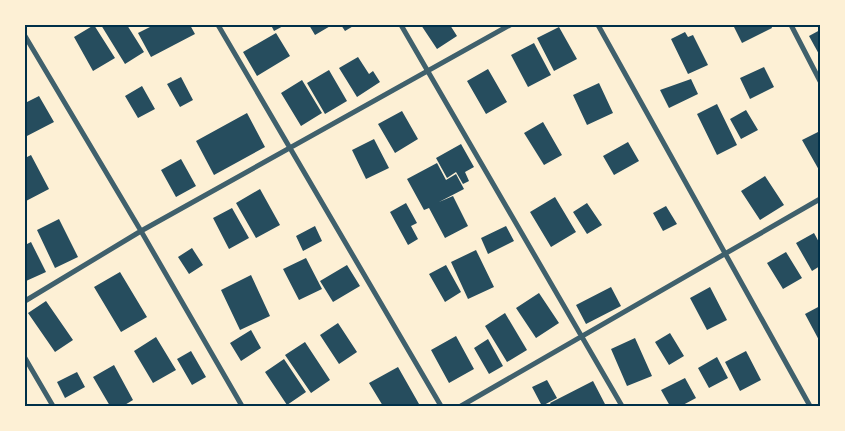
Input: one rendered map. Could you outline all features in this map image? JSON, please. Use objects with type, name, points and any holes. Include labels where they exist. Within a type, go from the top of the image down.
[{"type":"street","points":[[218,25],[441,406]]},
{"type":"street","points":[[401,25],[622,406]]},
{"type":"street","points":[[25,301],[141,231],[510,25]]},
{"type":"street","points":[[598,25],[723,254],[810,406]]},
{"type":"street","points":[[790,25],[820,81]]},
{"type":"street","points":[[25,36],[242,406]]},
{"type":"street","points":[[460,406],[820,199]]},
{"type":"street","points":[[25,358],[53,406]]},
{"type":"building","points":[[94,25],[115,58],[93,71],[74,37]]},
{"type":"building","points":[[101,25],[127,25],[144,52],[125,64]]},
{"type":"building","points":[[154,25],[190,25],[195,34],[151,57],[138,33]]},
{"type":"building","points":[[271,25],[285,25],[274,31]]},
{"type":"building","points":[[309,25],[332,25],[315,35]]},
{"type":"building","points":[[341,25],[355,25],[345,31]]},
{"type":"building","points":[[421,25],[450,25],[457,36],[437,49]]},
{"type":"building","points":[[733,25],[771,25],[772,28],[742,43]]},
{"type":"building","points":[[559,27],[577,59],[554,71],[537,38]]},
{"type":"building","points":[[820,30],[820,56],[809,36]]},
{"type":"building","points":[[685,32],[688,37],[693,35],[708,65],[688,74],[671,39]]},
{"type":"building","points":[[276,33],[290,56],[257,76],[243,52]]},
{"type":"building","points":[[534,43],[551,75],[528,87],[511,55]]},
{"type":"building","points":[[358,57],[369,74],[373,71],[380,82],[357,97],[339,68]]},
{"type":"building","points":[[764,67],[774,87],[750,99],[740,78]]},
{"type":"building","points":[[488,69],[507,102],[486,114],[467,81]]},
{"type":"building","points":[[329,70],[347,101],[325,114],[307,83]]},
{"type":"building","points":[[181,77],[193,100],[180,107],[167,84]]},
{"type":"building","points":[[691,79],[698,94],[669,108],[660,90]]},
{"type":"building","points":[[302,80],[322,113],[301,126],[281,93]]},
{"type":"building","points":[[599,83],[613,113],[587,125],[573,95]]},
{"type":"building","points":[[142,86],[155,109],[138,118],[125,96]]},
{"type":"building","points":[[39,96],[54,122],[25,137],[25,103]]},
{"type":"building","points":[[717,104],[737,145],[717,155],[697,114]]},
{"type":"building","points":[[746,110],[758,130],[741,139],[730,119]]},
{"type":"building","points":[[402,111],[418,139],[395,153],[378,124]]},
{"type":"building","points":[[247,113],[265,147],[214,175],[196,141]]},
{"type":"building","points":[[543,122],[562,155],[544,165],[524,133]]},
{"type":"building","points":[[820,131],[820,169],[819,170],[802,140]]},
{"type":"building","points":[[374,139],[389,168],[366,179],[352,150]]},
{"type":"building","points":[[628,142],[639,161],[614,175],[603,156]]},
{"type":"building","points":[[461,144],[474,167],[465,172],[469,181],[463,184],[456,172],[447,178],[436,158]]},
{"type":"building","points":[[31,155],[49,189],[26,201],[25,158]]},
{"type":"building","points":[[181,159],[196,186],[176,197],[161,170]]},
{"type":"building","points":[[437,163],[446,180],[456,174],[464,189],[439,202],[453,196],[468,226],[445,238],[429,208],[424,210],[407,179]]},
{"type":"building","points":[[765,176],[784,205],[760,220],[741,191]]},
{"type":"building","points":[[260,189],[280,225],[256,238],[236,203]]},
{"type":"building","points":[[555,197],[576,232],[551,247],[530,212]]},
{"type":"building","points":[[406,203],[417,223],[411,226],[418,239],[408,245],[390,212]]},
{"type":"building","points":[[587,203],[602,225],[587,234],[573,212]]},
{"type":"building","points":[[666,206],[677,224],[663,231],[653,213]]},
{"type":"building","points":[[232,208],[249,238],[229,249],[213,218]]},
{"type":"building","points":[[59,219],[78,257],[55,268],[37,230]]},
{"type":"building","points":[[315,226],[322,241],[303,251],[296,236]]},
{"type":"building","points":[[506,226],[514,241],[488,254],[481,238]]},
{"type":"building","points":[[814,233],[820,244],[820,266],[812,271],[796,243]]},
{"type":"building","points":[[31,242],[46,272],[26,281],[25,245]]},
{"type":"building","points":[[192,248],[203,265],[189,274],[178,257]]},
{"type":"building","points":[[476,250],[494,287],[468,299],[451,262]]},
{"type":"building","points":[[786,252],[802,278],[783,289],[767,263]]},
{"type":"building","points":[[306,258],[322,289],[299,300],[283,269]]},
{"type":"building","points":[[347,265],[360,286],[333,302],[320,281]]},
{"type":"building","points":[[446,265],[461,292],[445,302],[429,274]]},
{"type":"building","points":[[120,272],[147,317],[121,332],[94,287]]},
{"type":"building","points":[[251,275],[270,316],[240,330],[221,290]]},
{"type":"building","points":[[611,287],[621,306],[586,324],[576,305]]},
{"type":"building","points":[[710,287],[727,320],[707,330],[690,298]]},
{"type":"building","points":[[539,293],[559,323],[536,338],[516,308]]},
{"type":"building","points":[[46,301],[73,340],[55,352],[28,313]]},
{"type":"building","points":[[820,306],[820,342],[805,314]]},
{"type":"building","points":[[505,313],[527,350],[507,362],[485,326]]},
{"type":"building","points":[[338,323],[357,352],[339,364],[320,335]]},
{"type":"building","points":[[251,330],[261,348],[241,361],[230,343]]},
{"type":"building","points":[[670,333],[684,356],[669,365],[655,342]]},
{"type":"building","points":[[456,336],[474,369],[449,383],[431,350]]},
{"type":"building","points":[[156,337],[176,370],[153,383],[134,351]]},
{"type":"building","points":[[635,338],[652,376],[627,386],[611,349]]},
{"type":"building","points":[[488,339],[503,366],[489,374],[474,348]]},
{"type":"building","points":[[305,342],[330,380],[311,393],[285,355]]},
{"type":"building","points":[[191,351],[206,377],[192,385],[177,359]]},
{"type":"building","points":[[746,351],[761,380],[740,391],[725,362]]},
{"type":"building","points":[[717,357],[728,378],[709,388],[698,368]]},
{"type":"building","points":[[284,359],[306,392],[287,405],[265,372]]},
{"type":"building","points":[[114,365],[133,400],[123,406],[110,406],[93,377]]},
{"type":"building","points":[[398,367],[419,404],[416,406],[383,406],[369,383]]},
{"type":"building","points":[[77,372],[85,387],[65,398],[57,382]]},
{"type":"building","points":[[685,378],[696,398],[681,406],[670,406],[661,390]]},
{"type":"building","points":[[547,380],[557,398],[542,406],[532,387]]},
{"type":"building","points":[[593,381],[606,406],[552,406],[550,403]]}]
